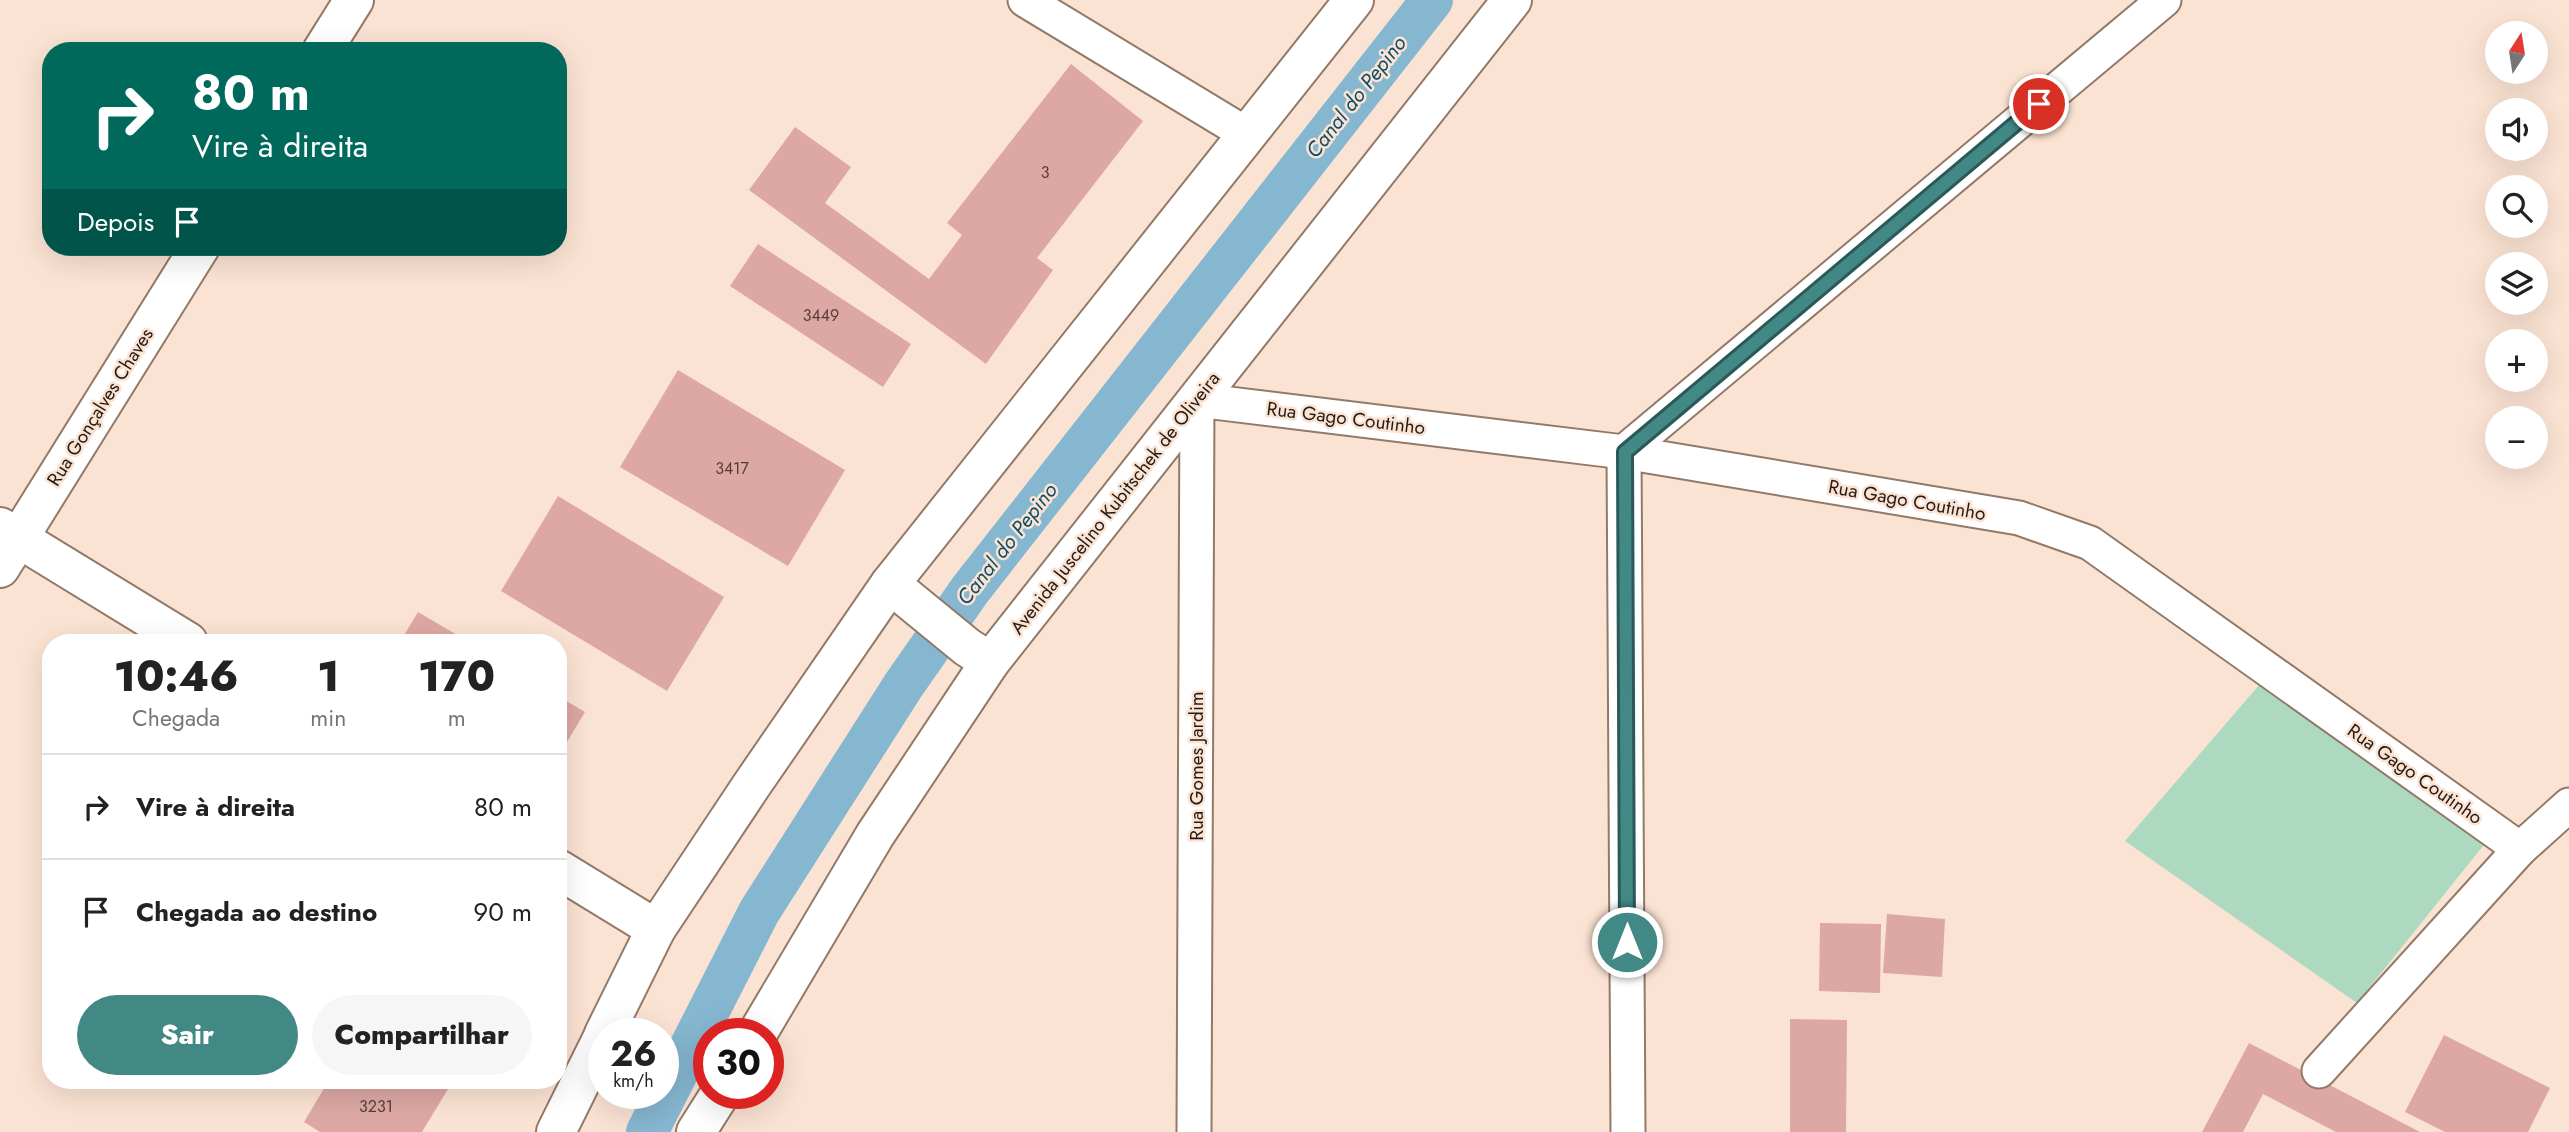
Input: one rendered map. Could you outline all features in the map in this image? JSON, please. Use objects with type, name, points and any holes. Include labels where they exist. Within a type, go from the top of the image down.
[{"type":"main road","points":[[328,42],[354,0]]},
{"type":"main road","points":[[612,1018],[656,929],[899,592],[1354,0]]},
{"type":"main road","name":"Avenida Juscelino Kubitschek de Oliveira","points":[[766,1018],[978,655],[1197,400],[1511,0]]},
{"type":"main road","name":"Rua Gonçalves Chaves","points":[[6,544],[194,256]]},
{"type":"main road","points":[[6,544],[173,634]]},
{"type":"main road","points":[[899,592],[978,655]]},
{"type":"main road","points":[[567,875],[656,929]]},
{"type":"main road","points":[[555,1132],[588,1066]]},
{"type":"main road","points":[[696,1132],[711,1109]]},
{"type":"street","points":[[1025,0],[1248,135]]},
{"type":"street","points":[[1628,1132],[1625,452],[2164,0]]},
{"type":"street","name":"Rua Gago Coutinho","points":[[1197,400],[1625,452],[2019,519],[2090,543],[2521,849]]},
{"type":"street","name":"Rua Gomes Jardim","points":[[1194,1132],[1197,400]]},
{"type":"street","points":[[2319,1071],[2521,849],[2569,805]]},
{"type":"green space","points":[[2259,685],[2487,841],[2357,1003],[2125,841]]},
{"type":"building","points":[[1071,64],[1143,121],[1037,258],[1053,270],[986,364],[749,190],[795,127],[851,167],[825,203],[929,279],[962,235],[947,223]]},
{"type":"building","points":[[758,244],[911,344],[883,387],[730,286]]},
{"type":"building","points":[[678,370],[845,470],[788,566],[620,467]]},
{"type":"building","points":[[558,496],[724,597],[667,691],[501,591]]},
{"type":"building","points":[[418,612],[455,634],[405,634]]},
{"type":"building","points":[[567,701],[585,712],[567,742]]},
{"type":"building","points":[[1887,914],[1945,919],[1942,977],[1883,973]]},
{"type":"building","points":[[1820,923],[1881,924],[1880,993],[1819,991]]},
{"type":"building","points":[[1790,1019],[1847,1020],[1846,1132],[1790,1132]]},
{"type":"building","points":[[2444,1035],[2550,1088],[2528,1132],[2445,1132],[2405,1112]]},
{"type":"building","points":[[2249,1043],[2420,1132],[2336,1132],[2263,1094],[2243,1132],[2202,1132]]},
{"type":"building","points":[[324,1089],[448,1089],[422,1132],[320,1132],[304,1122]]},
{"type":"waterway","name":"Canal do Pepino","points":[[647,1132],[759,912],[903,686],[970,590],[1432,0]]},
{"type":"route","points":[[1627,942],[1625,452],[2039,104]]}]
